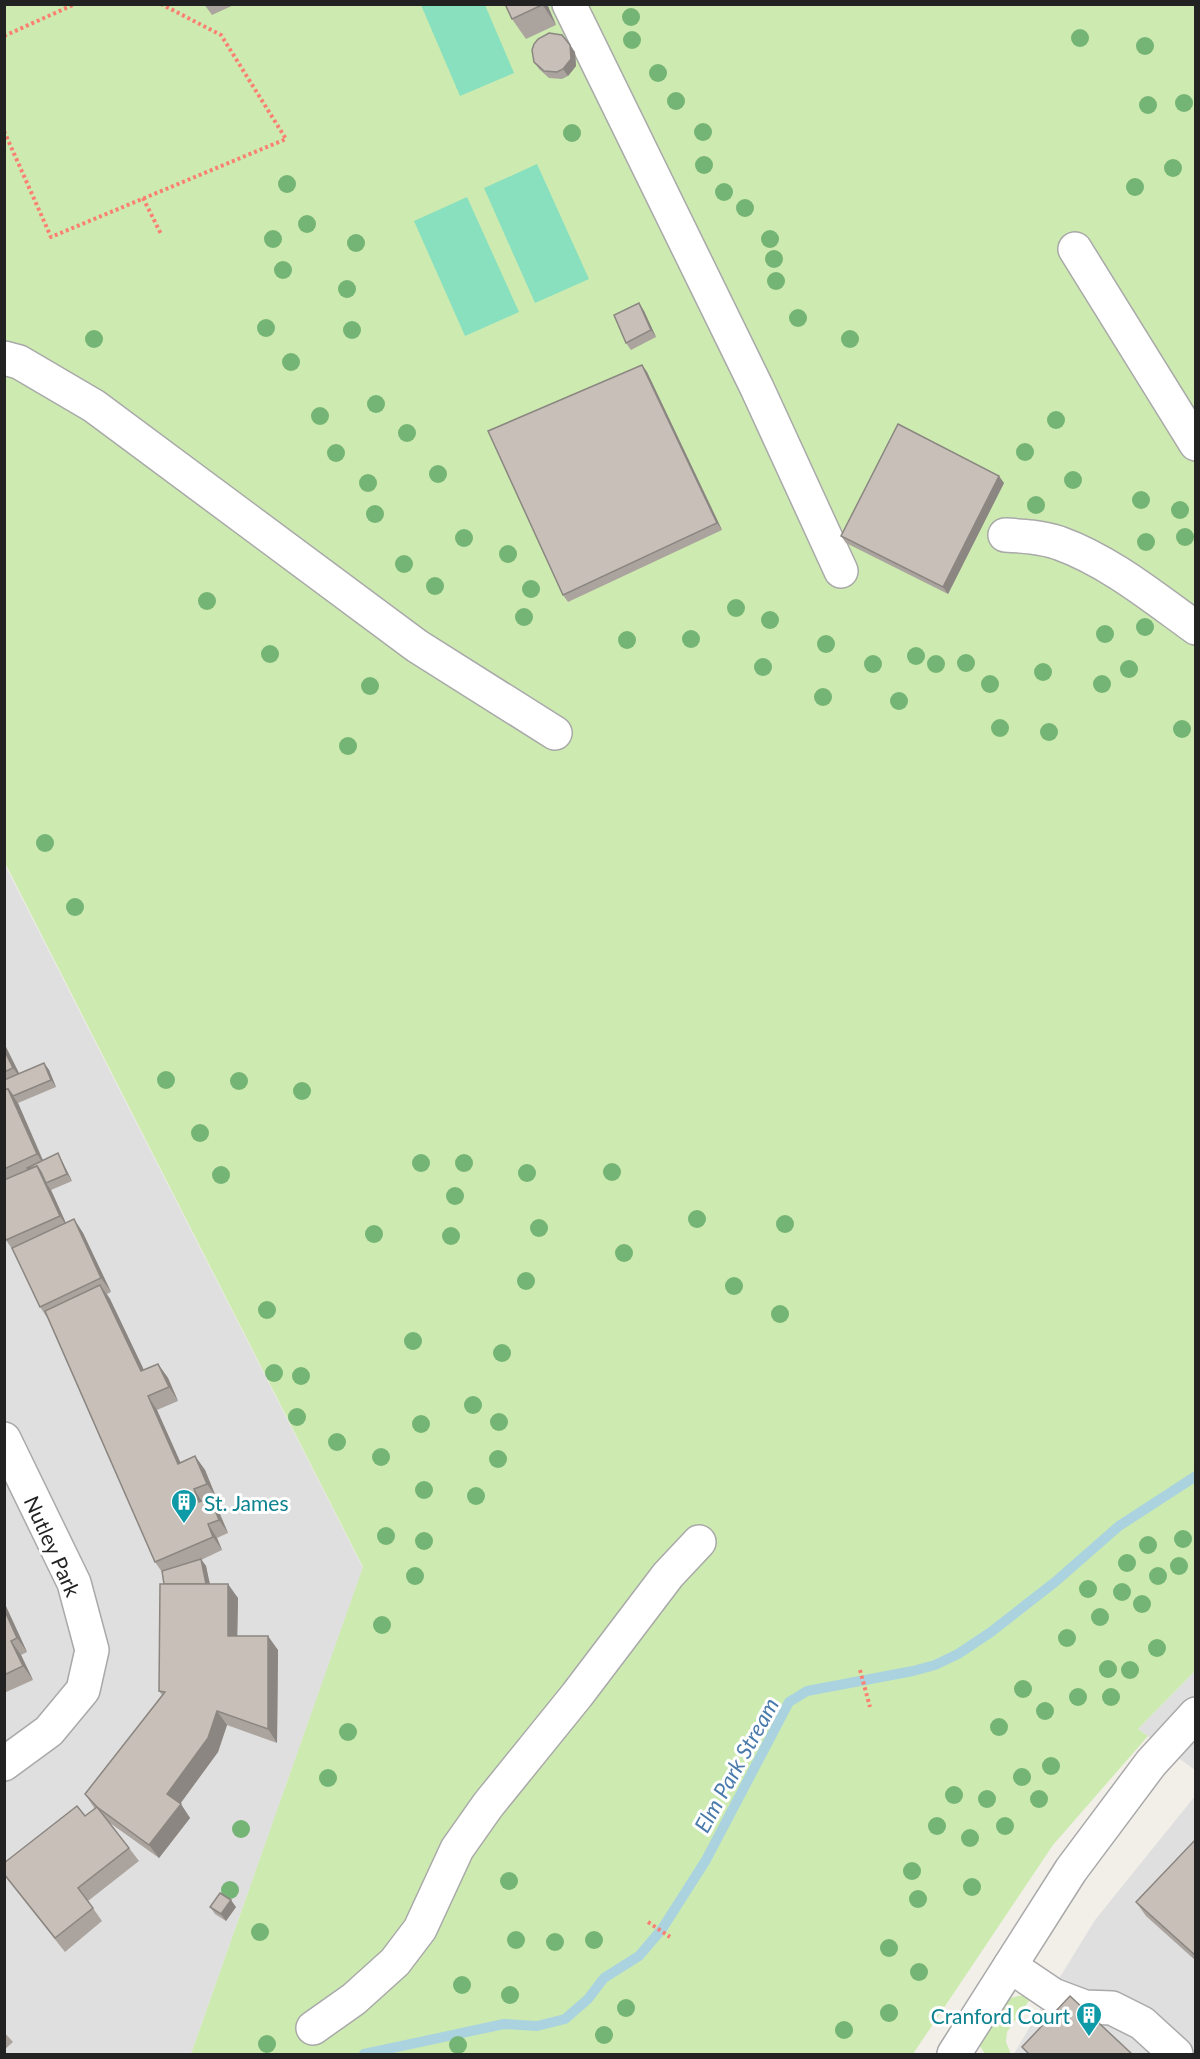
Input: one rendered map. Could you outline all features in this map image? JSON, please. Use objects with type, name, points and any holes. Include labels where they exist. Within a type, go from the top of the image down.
[{"type":"street","points":[[568,4],[757,388],[841,571]]},
{"type":"street","points":[[1075,249],[1196,444]]},
{"type":"street","points":[[4,358],[19,362],[94,406],[417,646],[555,734]]},
{"type":"street","points":[[1005,535],[1033,536],[1060,543],[1103,564],[1196,628]]},
{"type":"street","name":"Nutley Park","points":[[4,1439],[74,1583],[92,1650],[83,1690],[49,1731],[4,1764]]},
{"type":"street","points":[[313,2028],[354,1999],[395,1962],[420,1929],[457,1850],[488,1805],[577,1695],[668,1575],[699,1542]]},
{"type":"street","points":[[954,2055],[1071,1870],[1151,1763],[1196,1714]]},
{"type":"street","points":[[1010,1966],[1053,1995],[1086,2007],[1112,2008],[1142,2024],[1176,2055]]},
{"type":"path","points":[[4,36],[75,4]]},
{"type":"path","points":[[4,131],[51,237],[286,139],[221,35],[161,4]]},
{"type":"path","points":[[143,198],[161,234]]},
{"type":"path","points":[[860,1670],[870,1707]]},
{"type":"path","points":[[648,1922],[670,1937]]},
{"type":"shaded area","points":[[4,863],[363,1568],[191,2054],[5,2054]]},
{"type":"shaded area","points":[[1195,1671],[1195,1770],[1138,1729]]},
{"type":"shaded area","points":[[1195,1796],[1195,2054],[1014,2054],[1095,1920]]},
{"type":"green space","points":[[5,5],[1195,5],[1195,1671],[1138,1729],[1148,1736],[1053,1845],[913,2054],[191,2054],[363,1567],[5,863]]},
{"type":"green space","points":[[421,5],[485,5],[514,73],[460,96]]},
{"type":"green space","points":[[537,164],[589,279],[535,303],[484,188]]},
{"type":"green space","points":[[467,197],[519,312],[465,336],[414,221]]},
{"type":"green space","points":[[1033,1995],[1007,2032],[1006,2042],[1011,2054],[985,2054],[976,2040],[1007,1999]]},
{"type":"building","points":[[505,4],[542,4],[542,5],[512,19]]},
{"type":"building","points":[[549,33],[562,35],[570,45],[571,59],[563,69],[557,72],[544,71],[534,62],[532,50],[534,44]]},
{"type":"building","points":[[639,303],[651,330],[626,343],[614,315]]},
{"type":"building","points":[[642,365],[717,523],[563,595],[488,431]]},
{"type":"building","points":[[898,424],[999,476],[943,587],[841,536]]},
{"type":"building","points":[[4,1050],[13,1068],[4,1072]]},
{"type":"building","points":[[44,1063],[51,1080],[13,1096],[8,1089],[4,1090],[4,1080]]},
{"type":"building","points":[[8,1089],[37,1154],[4,1169],[4,1090]]},
{"type":"building","points":[[58,1153],[67,1174],[46,1183],[37,1166],[27,1168]]},
{"type":"building","points":[[37,1166],[60,1216],[6,1240],[4,1237],[4,1180]]},
{"type":"building","points":[[74,1219],[101,1278],[40,1307],[12,1248]]},
{"type":"building","points":[[100,1285],[141,1371],[158,1364],[169,1387],[148,1396],[178,1464],[195,1456],[207,1484],[194,1489],[199,1502],[210,1498],[219,1520],[208,1524],[213,1537],[155,1562],[45,1311]]},
{"type":"building","points":[[201,1559],[206,1584],[164,1584],[162,1571]]},
{"type":"building","points":[[160,1584],[228,1584],[228,1636],[268,1636],[268,1729],[217,1711],[208,1738],[167,1794],[181,1804],[149,1845],[97,1807],[85,1794],[165,1692],[159,1691]]},
{"type":"building","points":[[4,1609],[17,1638],[11,1641],[23,1666],[4,1675]]},
{"type":"building","points":[[77,1806],[85,1816],[97,1807],[129,1848],[78,1888],[93,1908],[55,1938],[4,1874],[4,1863]]},
{"type":"building","points":[[1196,1839],[1196,1956],[1136,1902]]},
{"type":"building","points":[[220,1893],[231,1900],[221,1914],[210,1907]]},
{"type":"building","points":[[1070,1996],[1133,2055],[1030,2055],[1022,2047]]},
{"type":"waterway","name":"Elm Park Stream","points":[[364,2054],[504,2024],[537,2026],[565,2019],[588,1999],[604,1978],[639,1956],[662,1929],[706,1860],[789,1702],[807,1691],[913,1671],[935,1665],[958,1654],[991,1632],[1055,1582],[1119,1526],[1196,1476]]},
{"type":"place","name":"St. James","points":[[184,1525]]},
{"type":"place","name":"Cranford Court","points":[[1089,2038]]}]
